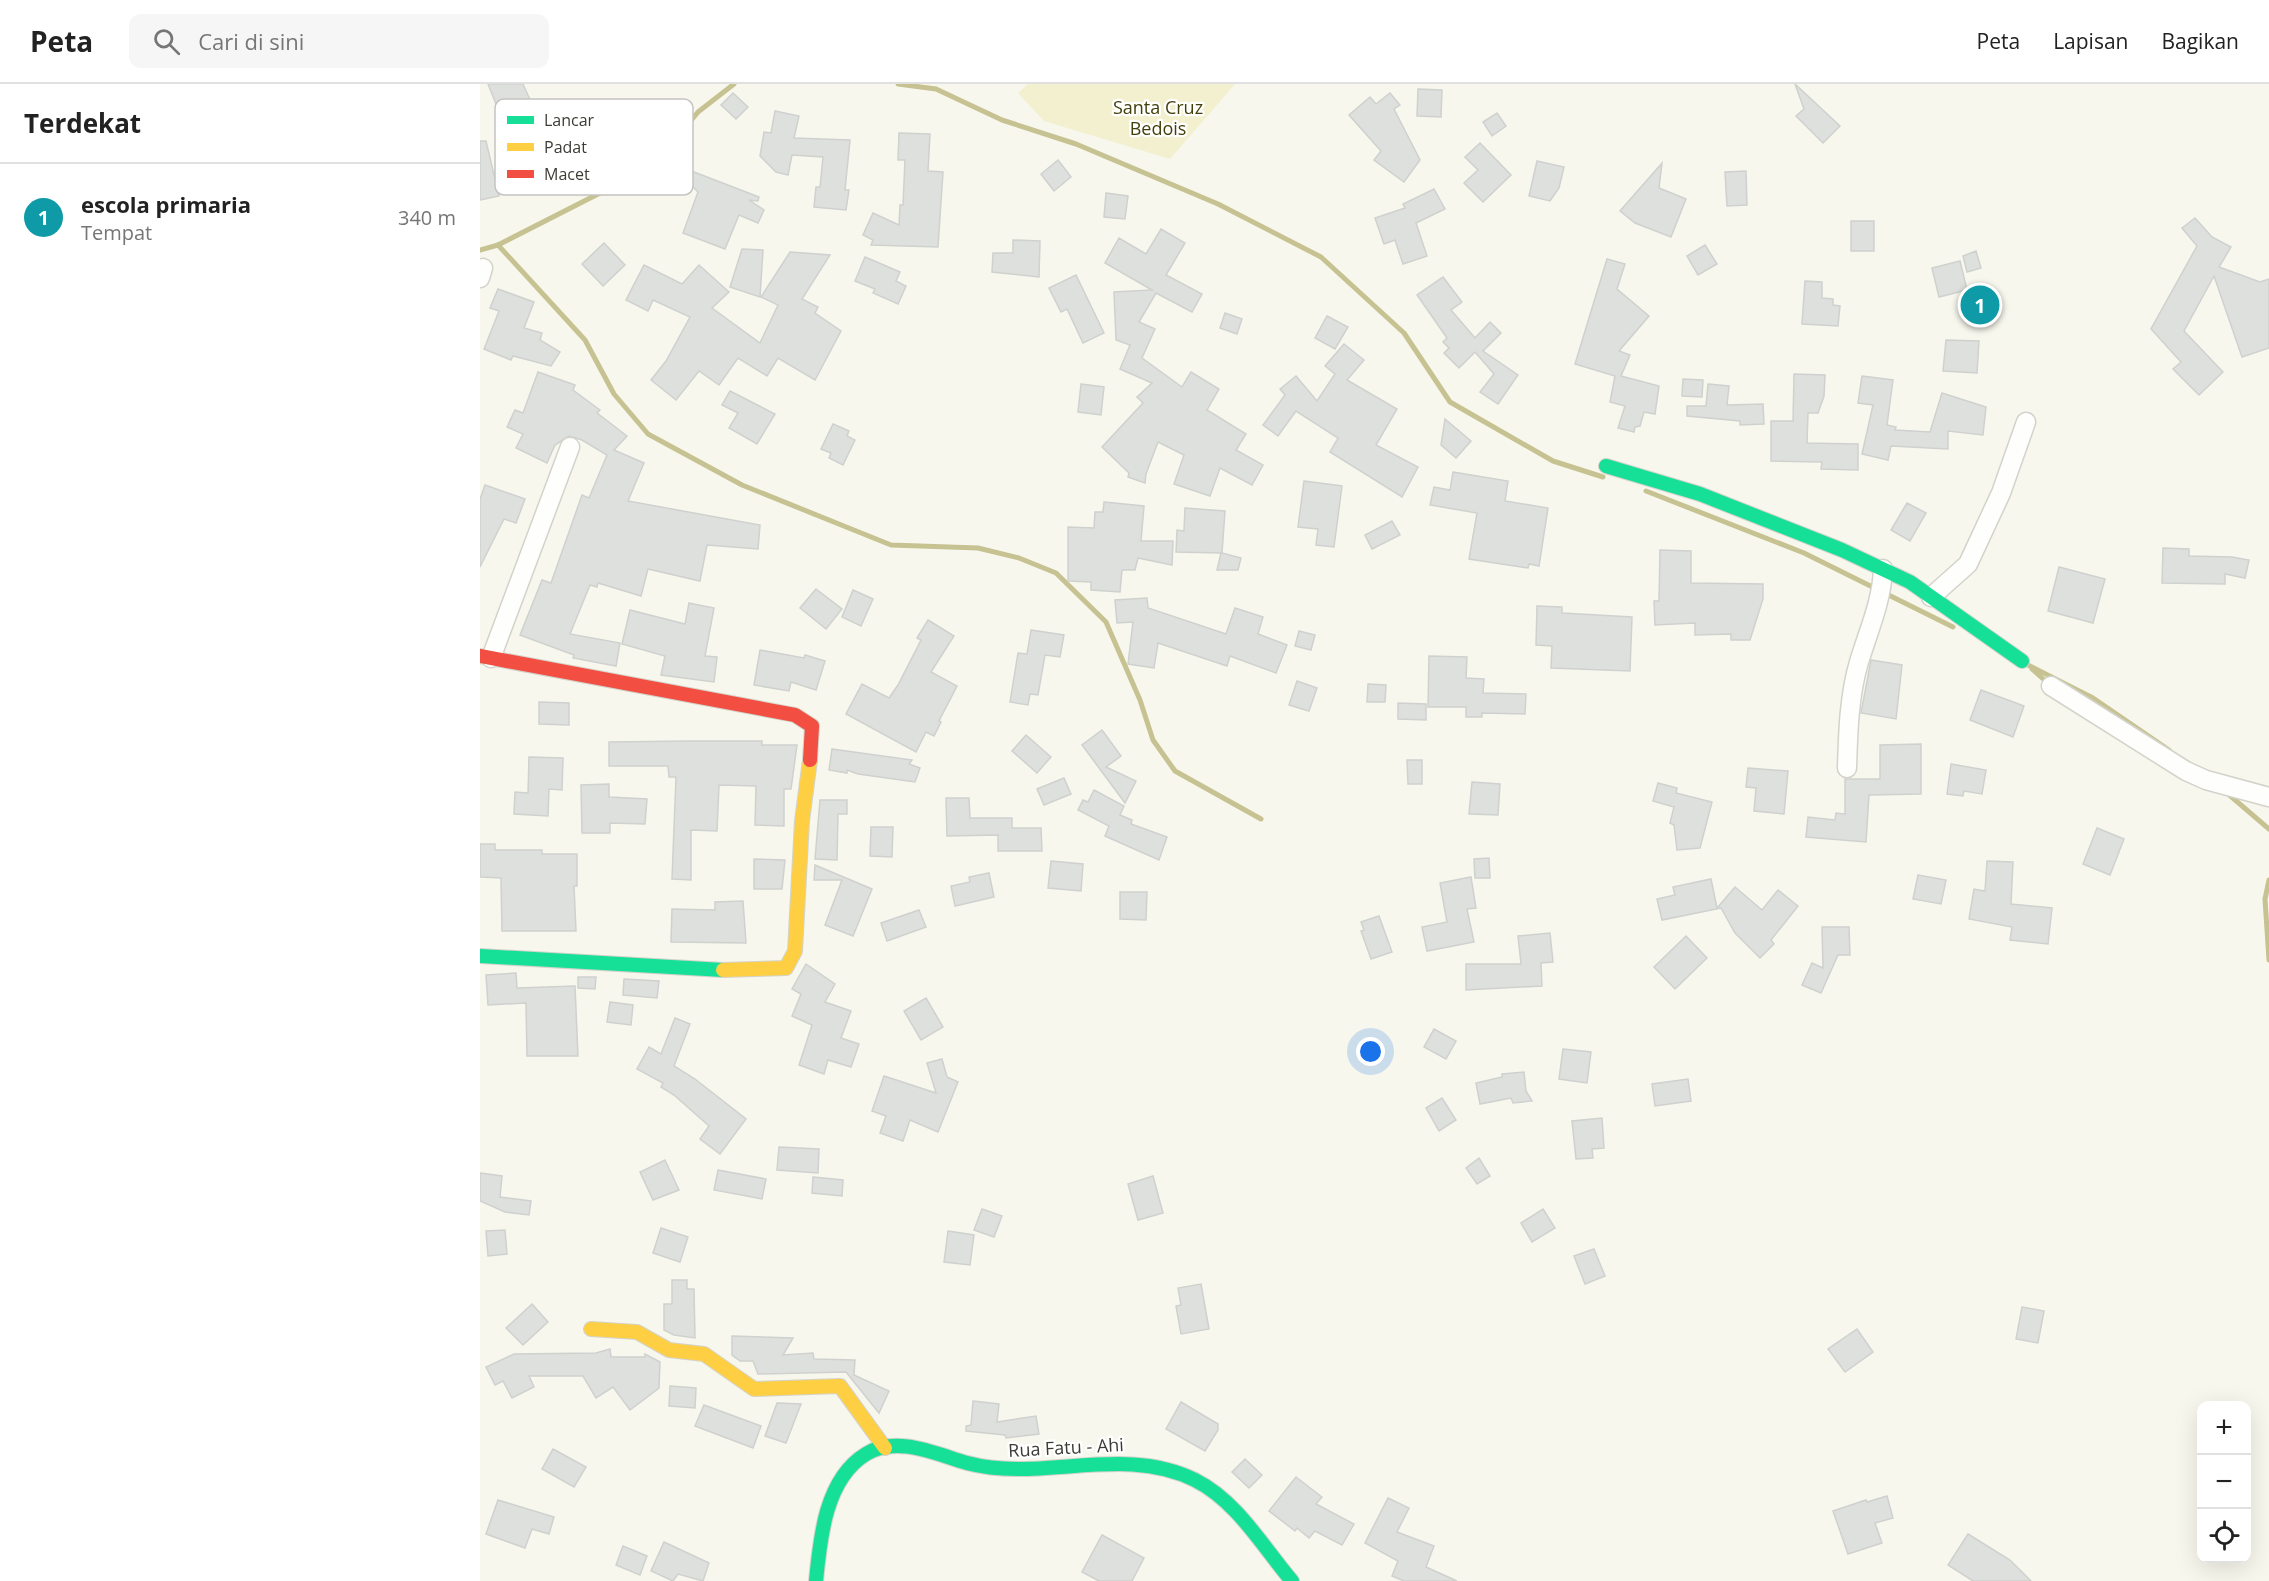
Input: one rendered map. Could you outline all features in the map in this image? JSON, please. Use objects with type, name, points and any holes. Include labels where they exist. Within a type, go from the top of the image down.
[{"type":"street","points":[[1931,597],[1968,564],[2001,493],[2026,422]]},
{"type":"street","points":[[480,956],[749,971],[786,968],[795,951],[802,821],[813,735],[812,726],[795,715],[486,657],[570,447]]},
{"type":"street","points":[[1606,466],[1700,494],[1832,545],[1910,582],[2022,661]]},
{"type":"street","points":[[1847,768],[1855,682],[1873,614],[1882,591],[1883,569]]},
{"type":"street","points":[[2051,686],[2186,771],[2206,780],[2269,797]]},
{"type":"street","points":[[591,1329],[638,1332],[669,1350],[704,1354],[754,1389],[840,1386],[885,1448],[866,1454],[850,1469],[834,1496],[820,1536],[816,1581]]},
{"type":"street","name":"Rua Fatu - Ahi","points":[[885,1448],[940,1454],[995,1469],[1028,1470],[1121,1462],[1152,1464],[1175,1471],[1198,1482],[1239,1515],[1292,1581]]},
{"type":"green space","name":"Santa Cruz Bedois","points":[[1028,84],[1235,84],[1170,159],[1044,121],[1018,93]]},
{"type":"building","points":[[488,84],[523,84],[530,99],[495,99],[495,102]]},
{"type":"building","points":[[1795,84],[1840,126],[1823,143],[1796,116],[1804,109]]},
{"type":"building","points":[[1418,89],[1442,90],[1441,117],[1417,116]]},
{"type":"building","points":[[733,93],[748,107],[736,119],[721,105]]},
{"type":"building","points":[[1390,93],[1400,105],[1394,109],[1420,160],[1404,182],[1374,160],[1381,151],[1349,115],[1370,97],[1376,104]]},
{"type":"building","points":[[775,111],[799,116],[794,138],[850,140],[845,190],[849,190],[846,210],[814,207],[816,187],[820,187],[823,157],[792,155],[788,175],[776,172],[760,156],[764,132],[771,133]]},
{"type":"building","points":[[1497,113],[1506,126],[1492,136],[1483,122]]},
{"type":"building","points":[[899,133],[930,134],[928,171],[943,172],[938,247],[871,245],[873,240],[863,235],[873,213],[899,225],[900,205],[903,205],[905,160],[898,160]]},
{"type":"building","points":[[480,141],[486,141],[495,179],[495,195],[499,196],[480,200]]},
{"type":"building","points":[[1480,143],[1511,175],[1483,202],[1464,183],[1478,170],[1465,157]]},
{"type":"building","points":[[1058,160],[1071,177],[1054,191],[1041,174]]},
{"type":"building","points":[[1537,161],[1564,167],[1559,188],[1550,201],[1529,196]]},
{"type":"building","points":[[1662,163],[1659,188],[1686,199],[1671,237],[1635,223],[1620,211]]},
{"type":"building","points":[[1746,171],[1747,205],[1727,206],[1725,172]]},
{"type":"building","points":[[693,172],[759,197],[758,201],[749,200],[764,210],[758,223],[739,215],[725,249],[683,233],[698,192],[693,187]]},
{"type":"building","points":[[1434,189],[1445,209],[1416,223],[1427,256],[1403,264],[1395,240],[1384,244],[1375,218],[1405,208],[1403,204]]},
{"type":"building","points":[[1106,193],[1128,196],[1125,219],[1104,217]]},
{"type":"building","points":[[2195,218],[2212,237],[2231,247],[2219,267],[2260,282],[2269,279],[2269,348],[2242,357],[2214,276],[2184,331],[2223,372],[2199,395],[2173,369],[2181,362],[2151,329],[2197,246],[2182,228]]},
{"type":"building","points":[[1851,221],[1874,221],[1874,251],[1851,251]]},
{"type":"building","points":[[1161,229],[1185,243],[1166,275],[1202,294],[1192,312],[1156,293],[1139,322],[1155,329],[1142,358],[1182,387],[1191,372],[1219,389],[1207,410],[1246,434],[1236,450],[1263,465],[1252,485],[1220,468],[1210,496],[1174,484],[1184,455],[1158,442],[1145,483],[1128,477],[1129,473],[1102,447],[1143,403],[1137,397],[1152,383],[1120,369],[1130,345],[1116,340],[1114,292],[1152,290],[1105,263],[1119,238],[1146,254]]},
{"type":"building","points":[[1013,240],[1040,241],[1039,277],[992,272],[993,253],[1013,253]]},
{"type":"building","points":[[604,243],[625,265],[603,286],[582,264]]},
{"type":"building","points":[[1705,245],[1717,264],[1698,275],[1687,256]]},
{"type":"building","points":[[742,249],[763,250],[760,297],[730,287]]},
{"type":"building","points":[[1976,251],[1981,268],[1967,272],[1963,256]]},
{"type":"building","points":[[790,252],[830,255],[802,299],[818,307],[815,313],[841,331],[815,380],[778,358],[767,376],[738,358],[719,385],[699,371],[676,400],[651,380],[666,361],[690,317],[653,300],[648,311],[626,300],[644,265],[682,284],[699,265],[729,292],[712,308],[760,343],[778,305],[761,297]]},
{"type":"building","points":[[865,257],[900,272],[896,281],[906,286],[898,304],[873,293],[875,289],[855,281]]},
{"type":"building","points":[[1607,259],[1625,264],[1617,289],[1649,316],[1619,351],[1630,355],[1621,376],[1659,386],[1655,414],[1644,412],[1640,426],[1635,427],[1634,432],[1618,428],[1625,406],[1610,402],[1615,376],[1575,364]]},
{"type":"building","points":[[1960,261],[1967,290],[1939,297],[1932,268]]},
{"type":"building","points":[[1076,275],[1104,333],[1083,343],[1067,309],[1061,312],[1049,288]]},
{"type":"building","points":[[1443,277],[1462,302],[1451,310],[1475,338],[1490,322],[1501,333],[1483,351],[1518,375],[1498,404],[1480,392],[1494,374],[1475,352],[1459,368],[1444,353],[1449,348],[1443,342],[1447,338],[1417,295]]},
{"type":"building","points":[[1805,281],[1822,282],[1822,298],[1833,299],[1833,305],[1840,306],[1838,326],[1802,324]]},
{"type":"building","points":[[498,289],[534,302],[524,328],[542,333],[540,340],[560,352],[551,366],[513,356],[511,360],[484,349],[499,311],[490,308]]},
{"type":"building","points":[[1225,313],[1242,319],[1237,334],[1220,328]]},
{"type":"building","points":[[1327,316],[1348,327],[1335,349],[1315,338]]},
{"type":"building","points":[[1946,340],[1979,341],[1977,373],[1943,371]]},
{"type":"building","points":[[1344,344],[1364,360],[1347,380],[1397,409],[1376,445],[1418,467],[1402,497],[1330,452],[1338,438],[1296,411],[1278,436],[1263,425],[1285,395],[1280,389],[1296,376],[1317,401],[1335,374],[1325,366]]},
{"type":"building","points":[[538,372],[575,385],[573,390],[600,410],[597,413],[627,436],[614,450],[644,463],[628,501],[760,525],[758,549],[707,545],[700,581],[648,569],[641,596],[598,583],[597,587],[590,585],[570,634],[620,643],[616,666],[573,658],[574,655],[520,635],[542,580],[551,583],[582,495],[589,498],[607,455],[582,440],[569,436],[555,445],[547,463],[516,448],[523,434],[507,427],[515,410],[523,413]]},
{"type":"building","points":[[1794,374],[1825,375],[1824,396],[1818,413],[1808,413],[1807,443],[1858,444],[1858,470],[1821,469],[1822,462],[1771,461],[1771,421],[1793,421]]},
{"type":"building","points":[[1862,376],[1893,380],[1887,425],[1896,427],[1895,430],[1930,432],[1942,393],[1986,407],[1983,435],[1948,431],[1948,449],[1891,446],[1888,460],[1862,454],[1873,405],[1858,403]]},
{"type":"building","points":[[1683,379],[1703,380],[1702,397],[1682,396]]},
{"type":"building","points":[[1081,384],[1104,387],[1101,415],[1078,412]]},
{"type":"building","points":[[1708,384],[1729,386],[1727,405],[1763,404],[1764,424],[1740,425],[1740,421],[1687,416],[1687,406],[1706,406]]},
{"type":"building","points":[[730,391],[775,414],[757,444],[729,428],[738,413],[722,405]]},
{"type":"building","points":[[1445,419],[1471,441],[1456,458],[1441,445]]},
{"type":"building","points":[[833,424],[849,431],[847,436],[855,440],[843,465],[829,458],[831,453],[821,449]]},
{"type":"building","points":[[1453,472],[1508,481],[1505,501],[1548,508],[1539,566],[1529,564],[1528,568],[1469,559],[1477,513],[1430,505],[1434,487],[1450,490]]},
{"type":"building","points":[[1304,481],[1342,486],[1334,547],[1316,545],[1318,529],[1298,527]]},
{"type":"building","points":[[485,485],[525,499],[516,523],[504,519],[480,567],[480,499]]},
{"type":"building","points":[[1104,502],[1144,506],[1141,541],[1173,541],[1172,565],[1138,558],[1135,570],[1122,570],[1120,592],[1091,590],[1091,582],[1068,581],[1068,527],[1094,528],[1095,512],[1103,512]]},
{"type":"building","points":[[1907,503],[1926,513],[1910,541],[1891,530]]},
{"type":"building","points":[[1185,508],[1225,511],[1222,553],[1241,558],[1238,570],[1217,570],[1221,553],[1176,552],[1177,530],[1184,531]]},
{"type":"building","points":[[1392,521],[1400,535],[1372,549],[1365,535]]},
{"type":"building","points":[[2163,548],[2189,549],[2189,556],[2232,557],[2249,560],[2245,578],[2225,574],[2225,584],[2162,583]]},
{"type":"building","points":[[1660,550],[1691,551],[1691,583],[1763,584],[1763,599],[1750,640],[1731,640],[1731,634],[1695,635],[1695,623],[1655,625],[1654,601],[1659,601]]},
{"type":"building","points":[[2059,567],[2105,579],[2093,623],[2048,611]]},
{"type":"building","points":[[816,589],[842,609],[826,629],[800,608]]},
{"type":"building","points":[[853,590],[873,599],[861,626],[842,617]]},
{"type":"building","points":[[1147,598],[1148,608],[1226,634],[1235,608],[1263,617],[1258,634],[1287,645],[1276,673],[1230,656],[1227,666],[1158,643],[1154,668],[1128,664],[1133,622],[1117,623],[1115,600]]},
{"type":"building","points":[[689,603],[714,608],[705,656],[717,657],[714,682],[661,675],[665,656],[622,644],[630,610],[685,624]]},
{"type":"building","points":[[1537,606],[1562,607],[1562,613],[1632,617],[1630,671],[1551,668],[1552,646],[1536,645]]},
{"type":"building","points":[[928,620],[954,636],[931,672],[957,686],[934,736],[926,732],[916,752],[846,714],[862,684],[889,698],[921,640],[917,638]]},
{"type":"building","points":[[1031,630],[1064,635],[1060,657],[1045,655],[1038,695],[1030,694],[1028,705],[1010,702],[1018,653],[1027,654]]},
{"type":"building","points":[[1299,631],[1315,635],[1311,650],[1295,646]]},
{"type":"building","points":[[760,650],[804,658],[805,655],[825,661],[816,690],[791,682],[789,691],[754,685]]},
{"type":"building","points":[[1429,656],[1467,657],[1466,678],[1484,679],[1483,693],[1526,694],[1525,714],[1482,713],[1482,717],[1466,717],[1466,707],[1428,707]]},
{"type":"building","points":[[1871,660],[1902,665],[1896,719],[1861,713]]},
{"type":"building","points":[[1297,681],[1317,688],[1309,711],[1289,705]]},
{"type":"building","points":[[1368,684],[1386,685],[1385,702],[1367,702]]},
{"type":"building","points":[[1981,690],[2024,706],[2013,737],[1970,720]]},
{"type":"building","points":[[539,702],[569,703],[569,725],[539,724]]},
{"type":"building","points":[[1398,703],[1426,704],[1426,720],[1398,719]]},
{"type":"building","points":[[1102,730],[1121,756],[1106,767],[1136,781],[1125,803],[1082,745]]},
{"type":"building","points":[[1026,735],[1051,757],[1037,773],[1012,751]]},
{"type":"building","points":[[762,741],[762,745],[797,745],[791,789],[784,789],[784,826],[755,825],[756,786],[719,785],[717,831],[691,830],[691,880],[672,879],[676,777],[669,777],[668,766],[609,766],[609,742]]},
{"type":"building","points":[[1921,744],[1921,794],[1869,795],[1866,842],[1806,837],[1808,817],[1835,820],[1836,813],[1845,814],[1845,779],[1880,779],[1880,745]]},
{"type":"building","points":[[832,749],[912,760],[909,764],[920,768],[915,782],[858,774],[847,770],[847,773],[829,770]]},
{"type":"building","points":[[529,757],[563,758],[562,790],[549,789],[548,816],[514,814],[515,792],[528,793]]},
{"type":"building","points":[[1407,760],[1422,760],[1422,784],[1408,784]]},
{"type":"building","points":[[1951,764],[1986,770],[1982,794],[1964,791],[1963,796],[1947,794]]},
{"type":"building","points":[[1748,768],[1788,771],[1784,814],[1754,811],[1756,788],[1746,787]]},
{"type":"building","points":[[1064,778],[1071,794],[1044,805],[1037,789]]},
{"type":"building","points":[[1472,782],[1500,784],[1498,815],[1469,814]]},
{"type":"building","points":[[1658,783],[1677,788],[1676,793],[1712,802],[1700,848],[1677,850],[1674,825],[1670,823],[1674,807],[1653,801]]},
{"type":"building","points":[[609,784],[609,797],[647,799],[645,824],[610,823],[610,833],[582,833],[581,785]]},
{"type":"building","points":[[1094,790],[1124,806],[1120,815],[1132,820],[1131,824],[1167,837],[1159,860],[1105,836],[1109,826],[1078,810],[1083,800],[1088,802]]},
{"type":"building","points":[[946,798],[969,798],[970,818],[1012,818],[1012,828],[1041,828],[1042,851],[998,851],[998,835],[947,836]]},
{"type":"building","points":[[820,800],[847,800],[847,814],[838,814],[837,860],[815,859]]},
{"type":"building","points":[[871,827],[893,827],[892,857],[870,856]]},
{"type":"building","points":[[2097,828],[2124,839],[2110,875],[2083,864]]},
{"type":"building","points":[[480,844],[495,844],[495,850],[542,850],[542,854],[577,854],[577,886],[574,886],[576,931],[502,931],[501,878],[480,877]]},
{"type":"building","points":[[1489,858],[1490,878],[1475,878],[1474,859]]},
{"type":"building","points":[[754,859],[785,860],[782,889],[754,889]]},
{"type":"building","points":[[1051,861],[1083,864],[1081,891],[1048,888]]},
{"type":"building","points":[[1987,861],[2013,862],[2011,904],[2052,908],[2048,944],[2010,940],[2012,927],[1969,919],[1974,889],[1985,891]]},
{"type":"building","points":[[815,865],[872,889],[853,936],[825,925],[842,880],[814,880]]},
{"type":"building","points":[[989,873],[994,897],[955,906],[951,886],[970,882],[969,877]]},
{"type":"building","points":[[1918,875],[1946,880],[1941,904],[1913,899]]},
{"type":"building","points":[[1471,877],[1476,908],[1467,909],[1474,942],[1427,951],[1422,927],[1447,922],[1440,883]]},
{"type":"building","points":[[1711,879],[1717,908],[1735,887],[1762,910],[1778,890],[1798,906],[1771,940],[1774,944],[1760,958],[1735,933],[1721,908],[1662,920],[1657,899],[1675,895],[1673,887]]},
{"type":"building","points":[[1120,892],[1147,892],[1146,920],[1120,919]]},
{"type":"building","points":[[743,901],[746,943],[671,942],[672,909],[715,910],[715,902]]},
{"type":"building","points":[[919,910],[926,927],[887,941],[881,923]]},
{"type":"building","points":[[1379,916],[1392,952],[1371,959],[1361,931],[1364,930],[1361,922]]},
{"type":"building","points":[[1822,927],[1849,927],[1850,955],[1838,955],[1821,993],[1802,985],[1812,963],[1823,968]]},
{"type":"building","points":[[1550,933],[1553,962],[1541,963],[1542,986],[1466,990],[1466,964],[1521,964],[1518,936]]},
{"type":"building","points":[[1686,936],[1707,958],[1675,989],[1654,967]]},
{"type":"building","points":[[806,964],[835,984],[825,1002],[851,1011],[841,1038],[859,1044],[851,1067],[828,1060],[824,1074],[799,1065],[812,1025],[792,1016],[801,994],[792,989]]},
{"type":"building","points":[[516,973],[517,988],[575,986],[578,1056],[527,1056],[526,1003],[488,1005],[486,975]]},
{"type":"building","points":[[578,977],[596,977],[595,989],[578,988]]},
{"type":"building","points":[[624,979],[659,981],[657,998],[623,995]]},
{"type":"building","points":[[926,998],[943,1027],[921,1040],[904,1011]]},
{"type":"building","points":[[610,1002],[633,1005],[631,1025],[607,1022]]},
{"type":"building","points":[[675,1018],[690,1024],[674,1066],[695,1079],[746,1119],[720,1154],[700,1139],[709,1126],[674,1095],[661,1087],[663,1083],[637,1069],[649,1047],[661,1054]]},
{"type":"building","points":[[1434,1029],[1456,1041],[1446,1059],[1424,1047]]},
{"type":"building","points":[[1563,1049],[1591,1052],[1587,1083],[1559,1079]]},
{"type":"building","points":[[942,1059],[947,1077],[958,1082],[938,1132],[910,1120],[903,1141],[880,1133],[886,1116],[872,1111],[884,1076],[936,1093],[927,1063]]},
{"type":"building","points":[[1524,1072],[1526,1091],[1532,1101],[1513,1103],[1511,1098],[1480,1104],[1476,1083],[1502,1077],[1502,1074]]},
{"type":"building","points":[[1688,1079],[1691,1101],[1655,1106],[1652,1084]]},
{"type":"building","points":[[1442,1098],[1456,1120],[1439,1131],[1426,1108]]},
{"type":"building","points":[[1602,1118],[1604,1148],[1592,1149],[1593,1158],[1576,1159],[1572,1121]]},
{"type":"building","points":[[779,1147],[819,1149],[818,1173],[777,1170]]},
{"type":"building","points":[[1479,1158],[1490,1176],[1477,1184],[1466,1168]]},
{"type":"building","points":[[665,1160],[679,1190],[653,1200],[640,1172]]},
{"type":"building","points":[[718,1170],[766,1179],[762,1199],[714,1190]]},
{"type":"building","points":[[480,1173],[502,1176],[500,1197],[531,1201],[529,1215],[505,1212],[480,1201]]},
{"type":"building","points":[[1153,1176],[1163,1213],[1138,1220],[1128,1184]]},
{"type":"building","points":[[813,1177],[843,1180],[842,1196],[812,1193]]},
{"type":"building","points":[[982,1209],[1002,1216],[994,1237],[974,1230]]},
{"type":"building","points":[[1543,1209],[1555,1228],[1532,1242],[1521,1223]]},
{"type":"building","points":[[661,1228],[688,1237],[680,1262],[653,1253]]},
{"type":"building","points":[[505,1230],[507,1254],[488,1256],[486,1231]]},
{"type":"building","points":[[948,1231],[974,1235],[970,1265],[944,1262]]},
{"type":"building","points":[[1594,1249],[1605,1276],[1585,1284],[1574,1256]]},
{"type":"building","points":[[672,1280],[687,1280],[687,1289],[694,1289],[695,1338],[674,1335],[664,1330],[664,1304],[672,1304]]},
{"type":"building","points":[[1201,1284],[1209,1329],[1181,1334],[1176,1306],[1181,1305],[1178,1288]]},
{"type":"building","points":[[532,1304],[548,1322],[523,1345],[506,1328]]},
{"type":"building","points":[[2022,1307],[2044,1311],[2038,1343],[2016,1339]]},
{"type":"building","points":[[1857,1329],[1873,1352],[1845,1372],[1828,1349]]},
{"type":"building","points":[[732,1336],[793,1338],[783,1355],[813,1353],[814,1359],[855,1360],[854,1375],[889,1391],[879,1413],[846,1372],[758,1374],[753,1361],[740,1361],[732,1355]]},
{"type":"building","points":[[610,1349],[611,1357],[645,1357],[645,1354],[660,1362],[659,1388],[630,1410],[613,1387],[596,1398],[583,1376],[529,1376],[534,1387],[512,1398],[503,1381],[495,1385],[486,1367],[514,1354],[596,1353]]},
{"type":"building","points":[[670,1386],[696,1388],[695,1408],[669,1406]]},
{"type":"building","points":[[973,1401],[999,1404],[997,1422],[1036,1416],[1039,1434],[1006,1438],[1005,1435],[966,1431],[966,1426],[971,1425]]},
{"type":"building","points":[[1181,1402],[1218,1424],[1218,1430],[1205,1451],[1166,1429]]},
{"type":"building","points":[[777,1403],[801,1404],[786,1443],[765,1436]]},
{"type":"building","points":[[704,1405],[761,1426],[753,1448],[695,1426]]},
{"type":"building","points":[[553,1449],[586,1467],[574,1487],[542,1469]]},
{"type":"building","points":[[1245,1459],[1262,1475],[1249,1488],[1232,1472]]},
{"type":"building","points":[[1296,1477],[1322,1497],[1316,1504],[1354,1524],[1342,1545],[1315,1531],[1309,1538],[1297,1528],[1295,1531],[1269,1511]]},
{"type":"building","points":[[1887,1496],[1893,1518],[1875,1523],[1882,1543],[1848,1554],[1833,1511]]},
{"type":"building","points":[[1388,1498],[1409,1508],[1397,1532],[1434,1546],[1426,1567],[1457,1581],[1404,1581],[1392,1576],[1398,1561],[1365,1543]]},
{"type":"building","points":[[498,1500],[554,1517],[549,1534],[532,1529],[525,1548],[486,1534]]},
{"type":"building","points":[[1968,1534],[2010,1560],[2031,1581],[1973,1581],[1948,1565]]},
{"type":"building","points":[[1102,1535],[1144,1558],[1132,1581],[1099,1581],[1082,1572]]},
{"type":"building","points":[[664,1542],[709,1563],[703,1581],[678,1574],[673,1581],[651,1571]]},
{"type":"building","points":[[623,1546],[647,1556],[640,1575],[616,1565]]},
{"type":"waterway","points":[[693,118],[734,84]]},
{"type":"waterway","points":[[898,84],[936,89],[1002,120],[1076,144],[1218,204],[1321,257],[1404,333],[1450,402],[1553,461],[1603,477]]},
{"type":"waterway","points":[[480,250],[498,245],[596,195]]},
{"type":"waterway","points":[[498,245],[585,340],[614,394],[648,434],[742,485],[891,545],[978,548],[1019,558],[1056,573],[1106,622],[1140,700],[1153,740],[1175,771],[1261,819]]},
{"type":"waterway","points":[[1646,491],[1804,553],[1953,627]]},
{"type":"waterway","points":[[2028,665],[2093,698],[2169,750]]},
{"type":"waterway","points":[[2032,669],[2050,685]]},
{"type":"waterway","points":[[2227,793],[2269,829]]},
{"type":"waterway","points":[[2269,880],[2265,899],[2269,960]]},
{"type":"traffic: fast","points":[[1606,466],[1700,494],[1842,550],[1910,582],[2022,661]]},
{"type":"traffic: fast","points":[[480,956],[723,970]]},
{"type":"traffic: fast","points":[[816,1581],[827,1511],[841,1478],[866,1454],[890,1446],[916,1448],[967,1463],[995,1468],[1024,1469],[1111,1464],[1140,1465],[1168,1470],[1195,1480],[1224,1500],[1237,1512],[1292,1581]]},
{"type":"traffic: slow","points":[[723,970],[786,968],[795,951],[802,821],[810,760]]},
{"type":"traffic: slow","points":[[591,1329],[637,1332],[669,1350],[704,1354],[754,1389],[840,1386],[885,1448]]},
{"type":"traffic: jam","points":[[480,656],[795,715],[812,726],[810,760]]},
{"type":"place","name":"escola primaria","points":[[1980,305]]}]
